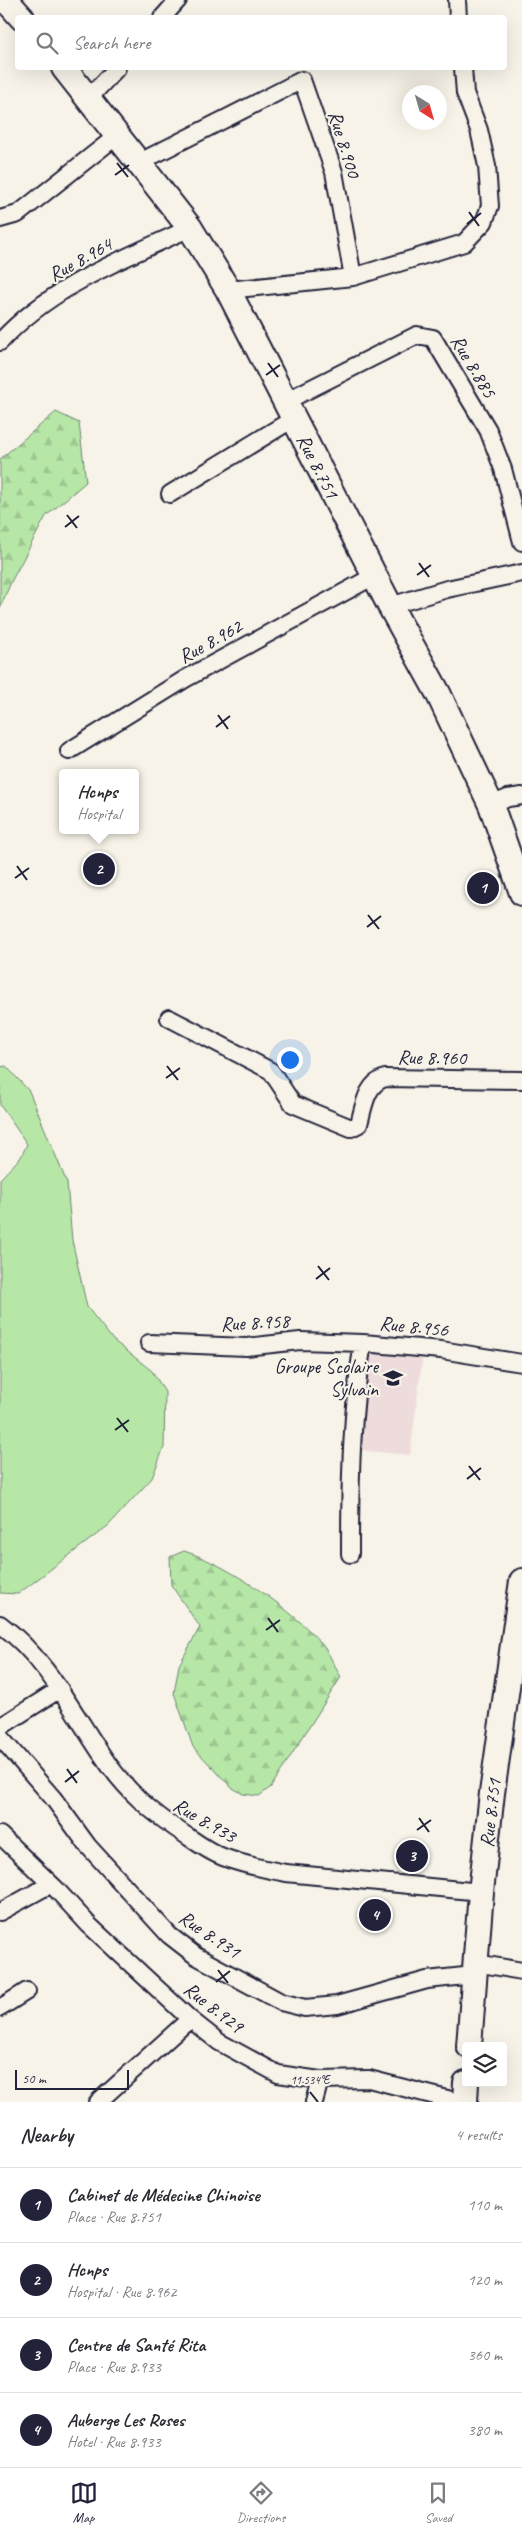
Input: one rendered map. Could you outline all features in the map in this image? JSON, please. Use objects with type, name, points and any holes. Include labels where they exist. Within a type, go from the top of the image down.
[{"type":"main road","points":[[6,0],[19,15]]},
{"type":"main road","name":"Rue 8.751","points":[[66,70],[140,162],[190,228],[228,290],[374,576],[438,693],[492,805],[522,893]]},
{"type":"main road","name":"Rue 8.751","points":[[469,2042],[481,1892],[492,1793],[519,1622],[522,1581]]},
{"type":"main road","points":[[465,2102],[466,2087]]},
{"type":"street","points":[[165,15],[178,0]]},
{"type":"street","points":[[457,0],[458,15]]},
{"type":"street","points":[[89,98],[115,70]]},
{"type":"street","points":[[228,290],[352,277],[464,243],[484,222],[490,206],[487,166],[479,130],[465,93],[463,70]]},
{"type":"street","name":"Rue 8.900","points":[[140,162],[302,80],[334,172],[352,277]]},
{"type":"street","points":[[0,219],[18,214],[118,135]]},
{"type":"street","name":"Rue 8.964","points":[[0,342],[54,296],[89,274],[190,228]]},
{"type":"street","name":"Rue 8.885","points":[[170,494],[289,410],[416,335],[433,338],[488,430],[503,469],[522,542]]},
{"type":"street","points":[[390,606],[447,589],[512,573],[522,573]]},
{"type":"street","name":"Rue 8.962","points":[[69,751],[185,679],[374,576]]},
{"type":"street","points":[[492,805],[508,798],[522,796]]},
{"type":"street","name":"Rue 8.960","points":[[169,1018],[271,1071],[293,1104],[351,1128],[359,1124],[370,1087],[376,1080],[385,1078],[522,1080]]},
{"type":"street","name":"Rue 8.958","points":[[149,1343],[246,1347],[300,1341],[363,1343]]},
{"type":"street","name":"Rue 8.956","points":[[350,1554],[350,1476],[353,1413],[363,1343],[441,1350],[522,1363]]},
{"type":"street","name":"Rue 8.933","points":[[0,1624],[18,1637],[60,1689],[100,1752],[130,1793],[158,1817],[221,1857],[259,1868],[286,1873],[481,1892]]},
{"type":"street","points":[[0,1727],[60,1689]]},
{"type":"street","name":"Rue 8.931","points":[[0,1737],[53,1798],[94,1853],[169,1935],[196,1956],[281,2002],[305,2008],[336,2006],[427,1980],[475,1969],[522,1971]]},
{"type":"street","name":"Rue 8.929","points":[[0,1835],[52,1884],[89,1925],[190,2018],[219,2042],[278,2074],[320,2080],[369,2079],[458,2102]]},
{"type":"street","points":[[0,1912],[52,1884]]},
{"type":"street","points":[[0,2008],[27,1991]]},
{"type":"street","points":[[98,2102],[190,2018]]},
{"type":"street","points":[[314,2102],[320,2080]]},
{"type":"shaded area","name":"Groupe Scolaire Sylvain","points":[[374,1349],[423,1353],[410,1455],[357,1450],[370,1352]]},
{"type":"green space","points":[[56,412],[79,423],[86,482],[46,516],[11,582],[0,608],[0,459]]},
{"type":"green space","points":[[6,1066],[29,1091],[67,1183],[72,1240],[87,1307],[113,1340],[152,1371],[165,1392],[164,1447],[152,1478],[108,1526],[18,1594],[0,1593],[0,1179],[21,1157],[27,1144],[0,1105],[0,1067]]},
{"type":"green space","points":[[184,1551],[220,1566],[279,1604],[312,1633],[324,1647],[341,1677],[271,1787],[259,1796],[243,1794],[231,1787],[193,1747],[174,1693],[179,1665],[200,1627],[171,1585],[170,1557]]},
{"type":"place","name":"Hcnps","points":[[99,869]]},
{"type":"place","name":"Cabinet de Médecine Chinoise","points":[[483,888]]},
{"type":"place","name":"Groupe Scolaire Sylvain","points":[[393,1378]]},
{"type":"place","name":"Centre de Santé Rita","points":[[412,1856]]},
{"type":"place","name":"Auberge Les Roses","points":[[375,1915]]}]
